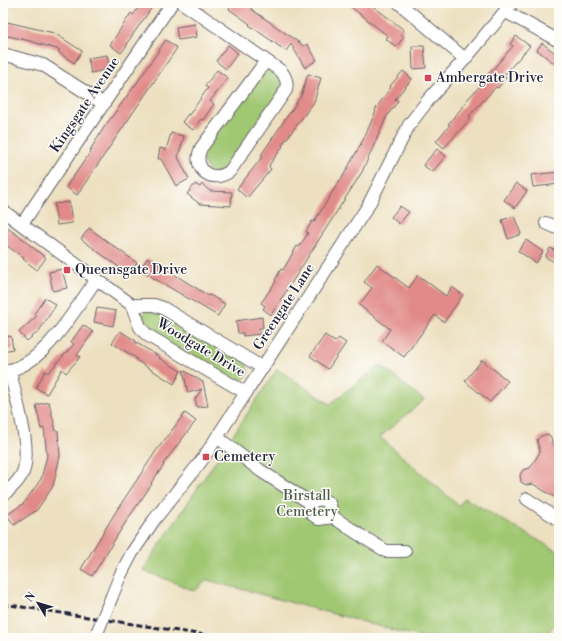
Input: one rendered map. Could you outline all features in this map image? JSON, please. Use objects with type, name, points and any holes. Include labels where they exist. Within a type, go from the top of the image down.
[{"type":"street","name":"Kingsgate Avenue","points":[[22,224],[172,3]]},
{"type":"street","points":[[183,3],[266,61],[284,75],[287,84],[286,90],[230,171],[218,176],[207,174],[202,170],[198,161],[198,153],[266,61]]},
{"type":"street","points":[[399,3],[465,59]]},
{"type":"street","points":[[509,7],[559,41]]},
{"type":"street","name":"Greengate Lane","points":[[97,636],[120,576],[132,553],[154,520],[202,460],[368,206],[409,125],[429,99],[509,7]]},
{"type":"street","points":[[3,54],[43,65],[104,104]]},
{"type":"street","points":[[3,211],[132,305]]},
{"type":"street","points":[[546,223],[559,229]]},
{"type":"street","points":[[3,495],[13,486],[24,470],[26,453],[22,428],[6,371],[27,363],[45,350],[96,280]]},
{"type":"street","name":"Woodgate Drive","points":[[246,393],[147,335],[140,327],[132,305],[154,305],[163,308],[263,368]]},
{"type":"street","points":[[217,437],[261,471],[309,502],[322,499],[329,503],[333,517],[386,551],[405,551]]},
{"type":"street","points":[[527,499],[559,520]]},
{"type":"green space","points":[[266,61],[287,80],[230,171],[212,176],[198,153]]},
{"type":"green space","points":[[152,309],[245,361],[248,370],[244,379],[237,382],[232,382],[148,331],[141,320],[145,312]]},
{"type":"green space","name":"Birstall Cemetery","points":[[380,365],[424,400],[380,437],[459,506],[464,498],[559,552],[559,617],[545,638],[423,638],[207,580],[195,591],[143,570],[277,369],[330,404]]},
{"type":"building","points":[[142,3],[155,3],[121,53],[110,45],[131,13],[133,15]]},
{"type":"building","points":[[233,3],[245,3],[252,8],[251,9],[304,46],[307,44],[317,60],[305,68],[291,44],[286,51],[249,25],[250,24],[229,9]]},
{"type":"building","points":[[346,3],[369,3],[404,30],[401,34],[404,37],[396,47],[386,39],[388,36]]},
{"type":"building","points":[[3,21],[54,33],[82,51],[74,63],[58,52],[60,50],[3,35]]},
{"type":"building","points":[[195,24],[197,37],[178,40],[176,27]]},
{"type":"building","points":[[516,36],[530,46],[503,76],[506,78],[498,88],[496,87],[469,116],[471,118],[444,148],[436,141],[450,125],[448,124],[466,103],[465,102],[513,46],[510,44]]},
{"type":"building","points":[[166,40],[177,48],[77,195],[66,187],[92,150],[90,150],[105,126]]},
{"type":"building","points":[[542,43],[559,56],[559,67],[537,50]]},
{"type":"building","points":[[228,45],[238,53],[226,69],[216,61]]},
{"type":"building","points":[[412,46],[424,46],[426,68],[413,69]]},
{"type":"building","points":[[107,55],[110,69],[91,73],[88,58]]},
{"type":"building","points":[[217,70],[228,78],[210,101],[214,104],[203,120],[201,119],[193,130],[182,122],[188,114],[189,115],[208,88],[205,86]]},
{"type":"building","points":[[403,71],[412,79],[395,99],[398,101],[387,116],[362,172],[271,315],[263,309],[265,306],[261,303],[276,281],[275,280],[281,269],[283,270],[297,246],[299,247],[308,233],[306,232],[312,221],[314,222],[341,180],[364,138],[376,111],[375,110],[391,87],[390,86]]},
{"type":"building","points":[[308,74],[321,78],[314,102],[282,145],[283,146],[270,164],[269,167],[271,169],[247,198],[237,189],[263,156],[261,155],[301,96]]},
{"type":"building","points":[[171,133],[184,136],[178,157],[189,179],[176,186],[161,159],[158,159],[160,148],[166,150]]},
{"type":"building","points":[[437,149],[446,156],[432,172],[423,165]]},
{"type":"building","points":[[559,172],[559,184],[533,187],[531,175]]},
{"type":"building","points":[[516,183],[527,191],[515,208],[504,200]]},
{"type":"building","points":[[195,184],[200,187],[202,184],[210,191],[232,192],[231,206],[200,204],[187,194]]},
{"type":"building","points":[[69,202],[72,223],[57,225],[54,204]]},
{"type":"building","points":[[400,206],[409,212],[399,224],[391,217]]},
{"type":"building","points":[[514,216],[521,234],[508,239],[502,220]]},
{"type":"building","points":[[3,225],[26,241],[46,258],[37,270],[23,259],[24,258],[3,243]]},
{"type":"building","points":[[89,228],[137,263],[128,274],[81,239]]},
{"type":"building","points":[[526,240],[543,252],[536,263],[518,251]]},
{"type":"building","points":[[550,248],[559,252],[559,264],[545,257]]},
{"type":"building","points":[[147,258],[168,269],[167,270],[209,296],[210,295],[225,304],[218,316],[140,270]]},
{"type":"building","points":[[377,264],[409,288],[418,275],[446,296],[452,287],[463,295],[444,322],[435,315],[404,357],[382,341],[390,329],[359,305],[372,288],[364,282]]},
{"type":"building","points":[[62,269],[67,288],[53,291],[49,272]]},
{"type":"building","points":[[45,298],[56,305],[39,331],[27,341],[19,332],[37,316],[34,314]]},
{"type":"building","points":[[97,308],[116,311],[113,326],[94,322]]},
{"type":"building","points":[[262,317],[263,328],[259,328],[260,334],[243,336],[243,333],[238,333],[236,321]]},
{"type":"building","points":[[83,325],[93,332],[77,355],[80,357],[66,373],[62,369],[47,394],[36,388],[45,371],[48,373],[74,344],[71,342]]},
{"type":"building","points":[[120,331],[181,371],[174,384],[112,343]]},
{"type":"building","points":[[325,335],[335,342],[339,338],[346,343],[328,369],[310,356]]},
{"type":"building","points":[[11,336],[13,349],[3,351],[3,337]]},
{"type":"building","points":[[482,360],[508,381],[490,402],[465,381]]},
{"type":"building","points":[[183,370],[203,382],[208,406],[197,407],[195,399],[202,389],[188,393]]},
{"type":"building","points":[[49,402],[56,431],[58,431],[60,456],[53,486],[37,510],[14,525],[7,515],[24,503],[41,479],[47,456],[44,428],[41,429],[36,405]]},
{"type":"building","points":[[185,413],[196,421],[163,464],[164,465],[151,483],[152,484],[127,520],[92,576],[81,569],[115,513],[156,451]]},
{"type":"building","points":[[548,434],[551,437],[552,444],[559,448],[559,500],[533,484],[526,485],[521,482],[520,475],[523,470],[530,468],[540,452],[537,440],[541,436]]},
{"type":"railway","points":[[3,604],[224,638]]},
{"type":"place","name":"Ambergate Drive","points":[[428,78]]},
{"type":"place","name":"Queensgate Drive","points":[[67,270]]},
{"type":"place","name":"Cemetery","points":[[206,457]]}]
